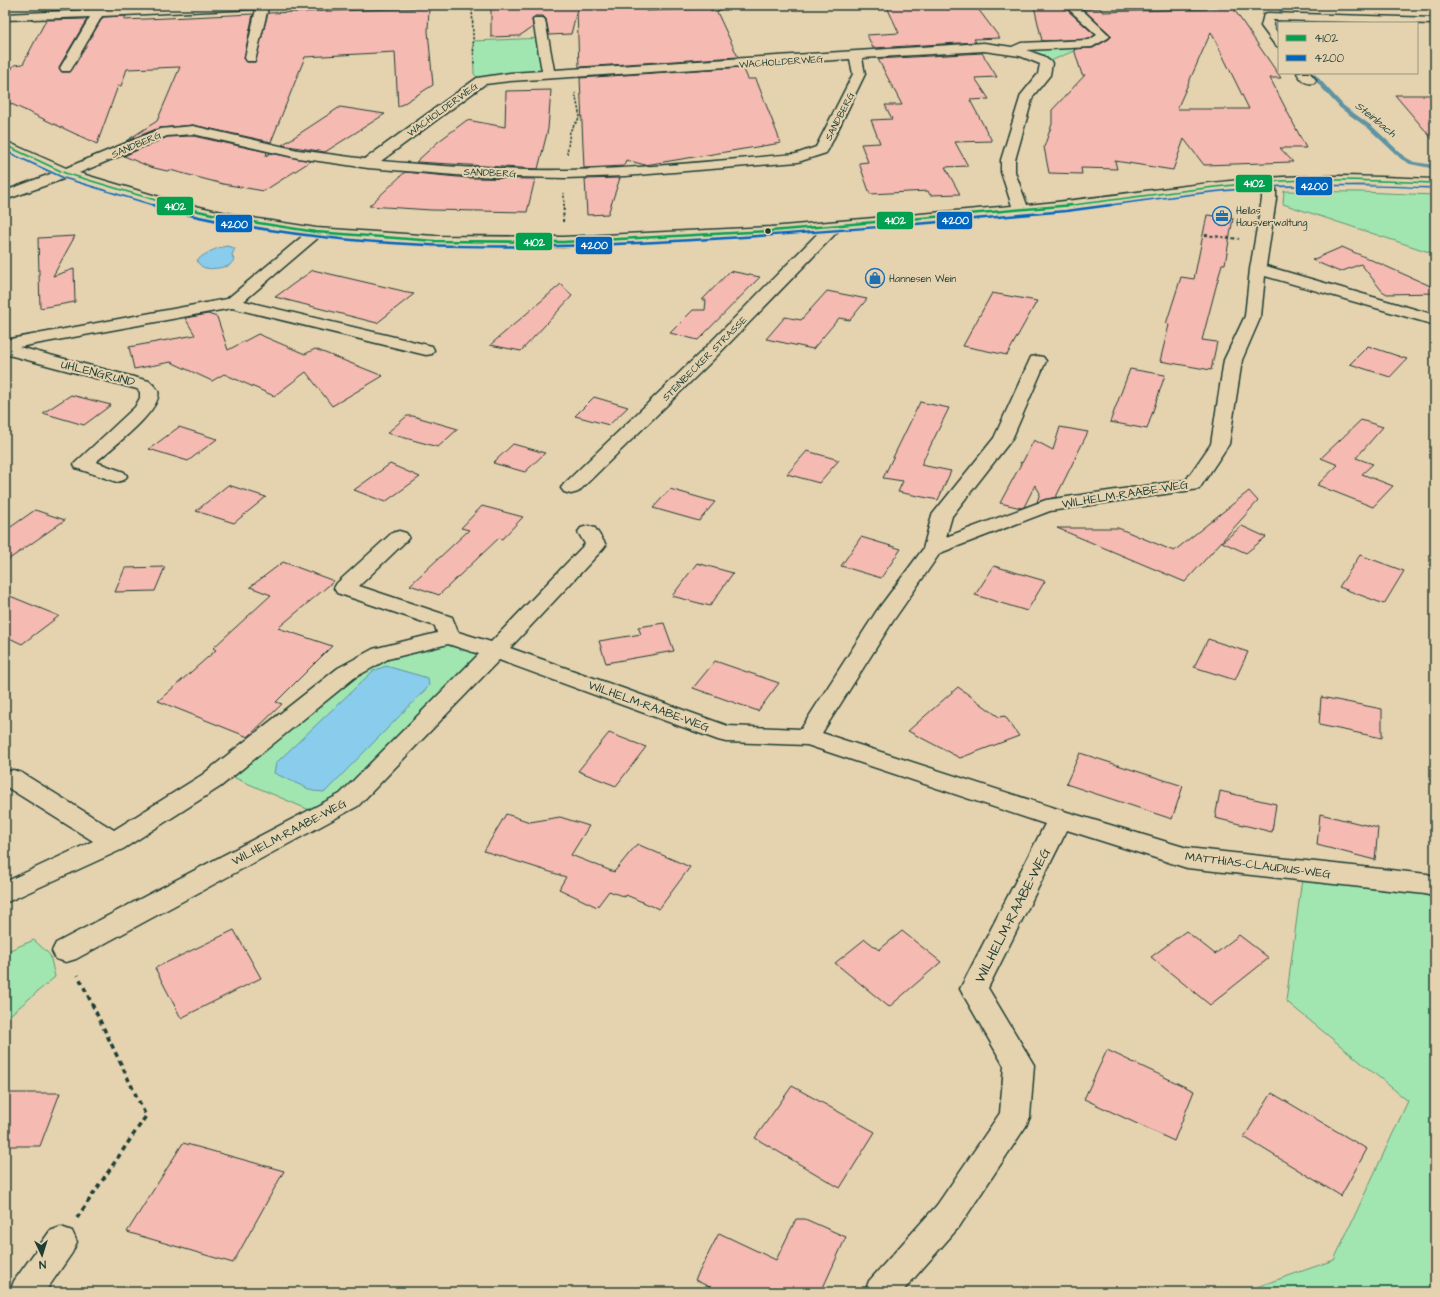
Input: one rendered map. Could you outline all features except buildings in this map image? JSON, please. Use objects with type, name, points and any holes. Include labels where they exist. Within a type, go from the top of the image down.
[{"type":"street","points":[[251,58],[263,5]]},
{"type":"street","points":[[5,17],[98,13],[142,8],[271,5]]},
{"type":"street","name":"WACHOLDERWEG","points":[[1012,50],[1021,47],[1092,43],[1104,36],[1070,5]]},
{"type":"street","points":[[66,68],[98,13]]},
{"type":"street","points":[[1278,42],[1267,26],[1268,16],[1435,21]]},
{"type":"street","points":[[539,20],[549,74]]},
{"type":"street","name":"WACHOLDERWEG","points":[[368,164],[481,81],[549,74],[984,48],[1012,50],[1034,56],[1046,63],[1044,75],[1027,95],[1008,160],[1008,172],[1021,210]]},
{"type":"street","name":"SANDBERG","points":[[5,196],[165,132],[192,130],[298,154],[368,164],[468,172],[565,174],[625,172],[798,158],[821,150],[859,74],[856,56]]},
{"type":"street","points":[[5,145],[65,173],[170,205],[240,220],[316,232],[435,241],[563,242],[834,226],[1113,201],[1201,188],[1268,182],[1355,180],[1435,183]]},
{"type":"street","name":"WILHELM-RAABE-WEG","points":[[933,549],[1046,506],[1192,485],[1220,444],[1233,360],[1253,316],[1258,269],[1269,199],[1268,182]]},
{"type":"street","name":"STEINBECKER STRASSE","points":[[571,488],[705,358],[834,226]]},
{"type":"street","points":[[232,303],[316,232]]},
{"type":"street","points":[[1258,269],[1435,320]]},
{"type":"street","points":[[5,346],[232,303],[426,350]]},
{"type":"street","name":"UHLENGRUND","points":[[5,349],[143,384],[149,391],[149,398],[142,410],[83,464],[117,476]]},
{"type":"street","points":[[808,737],[884,617],[933,549],[942,515],[1003,439],[1037,362]]},
{"type":"street","name":"WILHELM-RAABE-WEG","points":[[66,951],[349,800],[495,652],[596,545],[588,532]]},
{"type":"street","points":[[5,893],[114,842],[211,781],[346,673],[381,654],[449,636],[444,622],[344,588],[399,536]]},
{"type":"street","name":"WILHELM-RAABE-WEG","points":[[449,636],[726,734],[808,737],[1060,819],[974,989],[1019,1065],[1016,1117],[948,1216],[881,1292]]},
{"type":"street","points":[[13,779],[114,842]]},
{"type":"street","name":"MATTHIAS-CLAUDIUS-WEG","points":[[1060,819],[1187,858],[1428,884],[1435,887]]},
{"type":"street","points":[[26,1292],[61,1242]]},
{"type":"path","points":[[472,5],[474,74],[481,81]]},
{"type":"path","points":[[563,242],[565,174],[570,131],[580,117],[571,73]]},
{"type":"path","points":[[1205,235],[1245,240]]},
{"type":"path","points":[[61,1242],[146,1116],[66,951]]},
{"type":"green space","points":[[543,38],[549,74],[481,81],[474,74],[473,41]]},
{"type":"green space","points":[[1092,43],[1046,63],[1021,47]]},
{"type":"green space","points":[[1284,191],[1435,195],[1435,254],[1283,204]]},
{"type":"green space","points":[[449,637],[495,651],[321,815],[221,772],[346,673]]},
{"type":"green space","points":[[1303,871],[1435,887],[1435,1292],[1242,1292],[1334,1260],[1408,1101],[1286,1001]]},
{"type":"green space","points":[[34,940],[50,955],[55,977],[5,1019],[5,952]]},
{"type":"water","points":[[227,246],[235,248],[232,255],[234,260],[229,266],[210,269],[202,267],[199,264],[197,260],[204,255],[215,249]]},
{"type":"water","points":[[386,666],[428,678],[429,686],[325,792],[313,791],[274,773],[276,763],[373,671]]},
{"type":"waterway","name":"Steinbach","points":[[1278,22],[1283,5]]},
{"type":"waterway","name":"Steinbach","points":[[1278,22],[1278,28]]},
{"type":"waterway","name":"Steinbach","points":[[1312,74],[1342,107],[1371,128],[1403,158],[1412,163],[1435,167]]},
{"type":"transit line","name":"4102","points":[[5,145],[65,173],[170,205],[240,220],[316,232],[435,241],[563,242],[771,231],[1066,206],[1201,188],[1269,182],[1355,180],[1435,183]]},
{"type":"transit line","name":"4200","points":[[5,151],[64,178],[169,210],[239,225],[315,237],[435,246],[563,247],[771,236],[1066,211],[1202,193],[1269,187],[1355,185],[1435,188]]},
{"type":"place","name":"Hellas Hausverwaltung","points":[[1222,216]]},
{"type":"place","name":"Hannesen Wein","points":[[875,278]]}]
